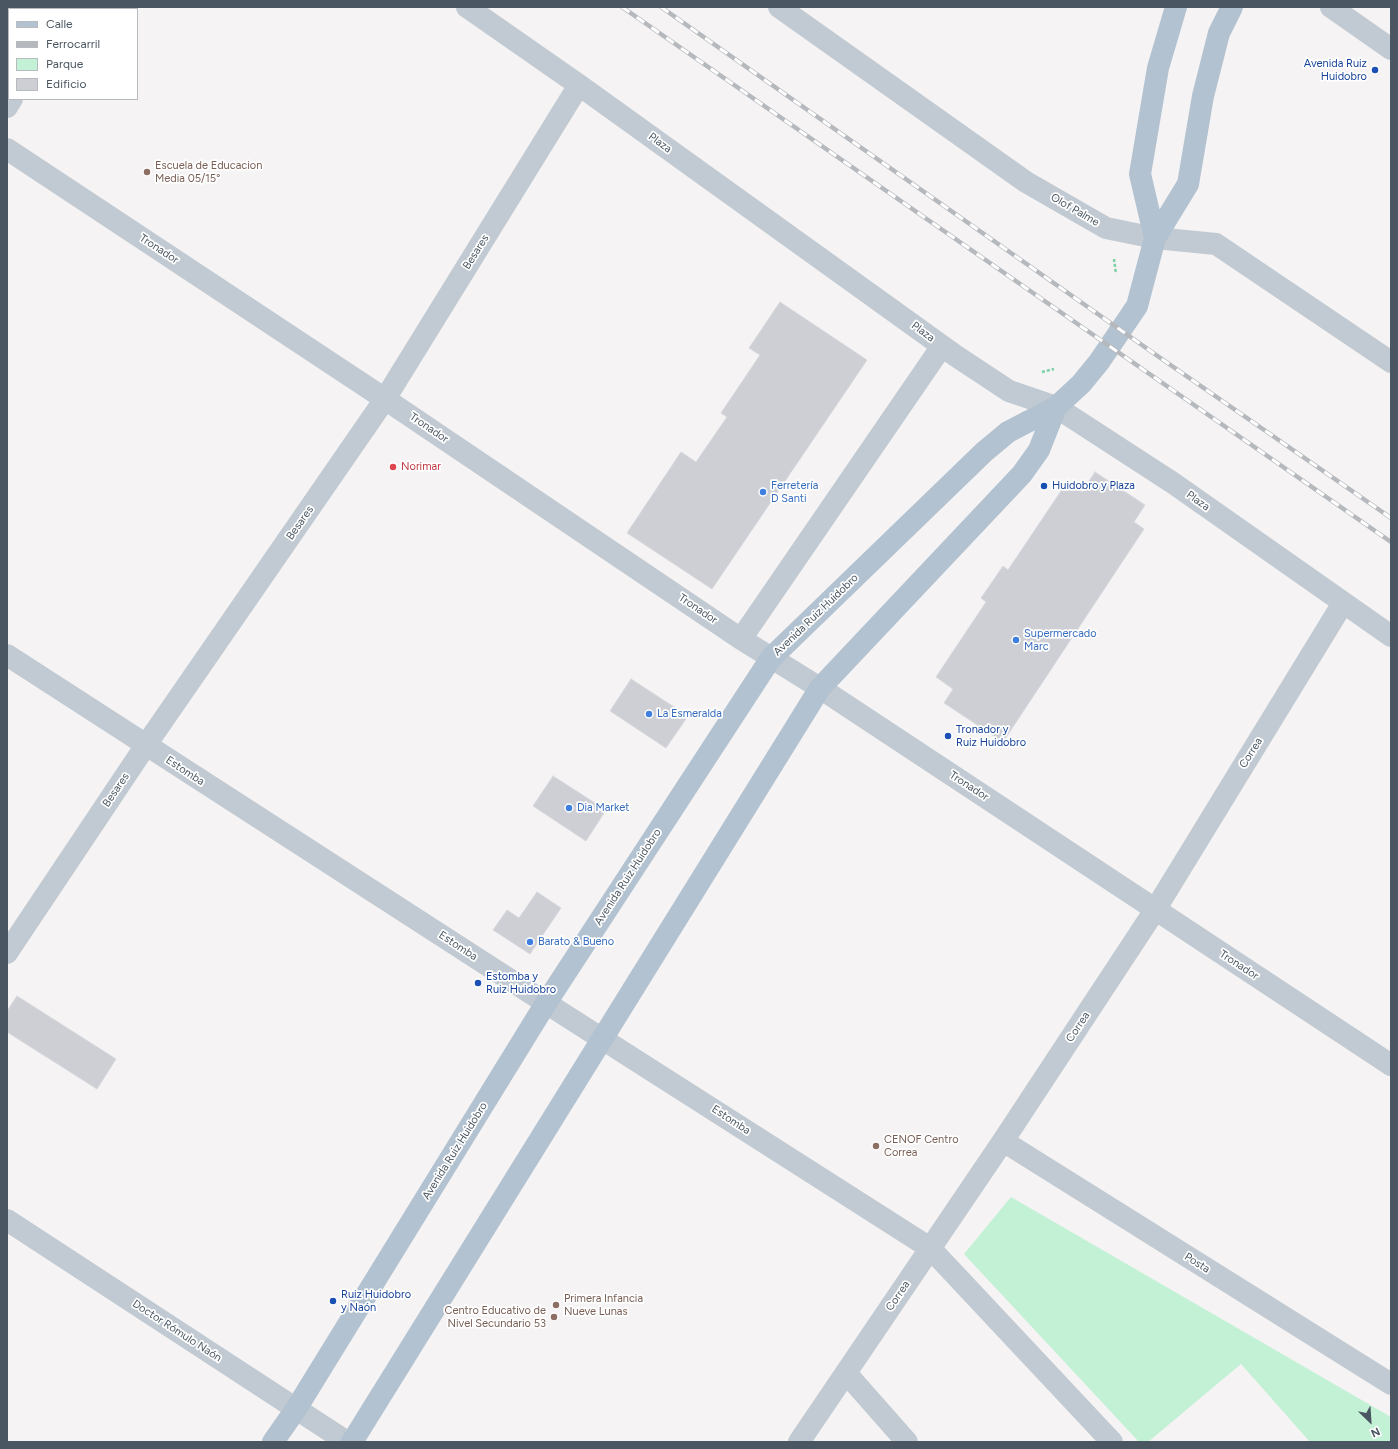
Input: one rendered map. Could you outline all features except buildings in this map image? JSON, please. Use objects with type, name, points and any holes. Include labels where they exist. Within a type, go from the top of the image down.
[{"type":"main road","name":"Avenida Ruiz Huidobro","points":[[1156,238],[1140,174],[1158,68],[1176,7]]},
{"type":"main road","name":"Avenida Ruiz Huidobro","points":[[273,1442],[296,1409],[546,1003],[771,658],[984,452],[1008,432],[1056,407],[1080,384],[1099,362],[1137,306],[1156,238],[1188,184],[1205,89],[1219,33],[1232,7]]},
{"type":"main road","name":"Avenida Ruiz Huidobro","points":[[352,1442],[820,688],[1022,474],[1039,450],[1056,407]]},
{"type":"street","name":"Plaza","points":[[467,7],[579,85],[942,346],[1010,391],[1056,407],[1173,483],[1391,636]]},
{"type":"street","name":"Olof Palme","points":[[779,7],[1026,182],[1106,228],[1156,238],[1216,244],[1391,362]]},
{"type":"street","points":[[1332,7],[1391,49]]},
{"type":"street","name":"Besares","points":[[7,953],[146,746],[385,399],[579,85]]},
{"type":"street","name":"Tronador","points":[[7,150],[385,399],[741,639],[820,688],[1391,1065]]},
{"type":"street","points":[[741,639],[942,346]]},
{"type":"street","name":"Correa","points":[[799,1442],[1003,1141],[1155,910],[1343,603]]},
{"type":"street","name":"Estomba","points":[[7,655],[546,1003],[930,1248],[1112,1442]]},
{"type":"street","name":"Posta","points":[[1003,1141],[1391,1384]]},
{"type":"street","name":"Doctor Rómulo Naón","points":[[7,1220],[347,1442]]},
{"type":"street","points":[[846,1373],[908,1442]]},
{"type":"path","points":[[1106,228],[1108,248],[1115,260],[1116,279]]},
{"type":"path","points":[[1010,391],[1039,373],[1052,371],[1057,367]]},
{"type":"green space","points":[[1011,1197],[1391,1417],[1391,1442],[1310,1442],[1241,1364],[1148,1442],[1139,1442],[964,1254]]},
{"type":"railway","points":[[622,7],[1391,542]]},
{"type":"railway","points":[[661,7],[1391,518]]},
{"type":"place","name":"Avenida Ruiz Huidobro","points":[[1375,70]]},
{"type":"place","name":"Escuela de Educacion Media 05/15°","points":[[147,172]]},
{"type":"place","name":"Norimar","points":[[393,467]]},
{"type":"place","name":"Huidobro y Plaza","points":[[1044,486]]},
{"type":"place","name":"Ferretería D Santi","points":[[763,492]]},
{"type":"place","name":"Supermercado Marc","points":[[1016,640]]},
{"type":"place","name":"La Esmeralda","points":[[649,714]]},
{"type":"place","name":"Tronador y Ruiz Huidobro","points":[[948,736]]},
{"type":"place","name":"Dia Market","points":[[569,808]]},
{"type":"place","name":"Barato & Bueno","points":[[530,942]]},
{"type":"place","name":"Estomba y Ruiz Huidobro","points":[[478,983]]},
{"type":"place","name":"CENOF Centro Correa","points":[[876,1146]]},
{"type":"place","name":"Ruiz Huidobro y Naón","points":[[333,1301]]},
{"type":"place","name":"Primera Infancia Nueve Lunas","points":[[556,1305]]},
{"type":"place","name":"Centro Educativo de Nivel Secundario 53","points":[[554,1317]]}]
